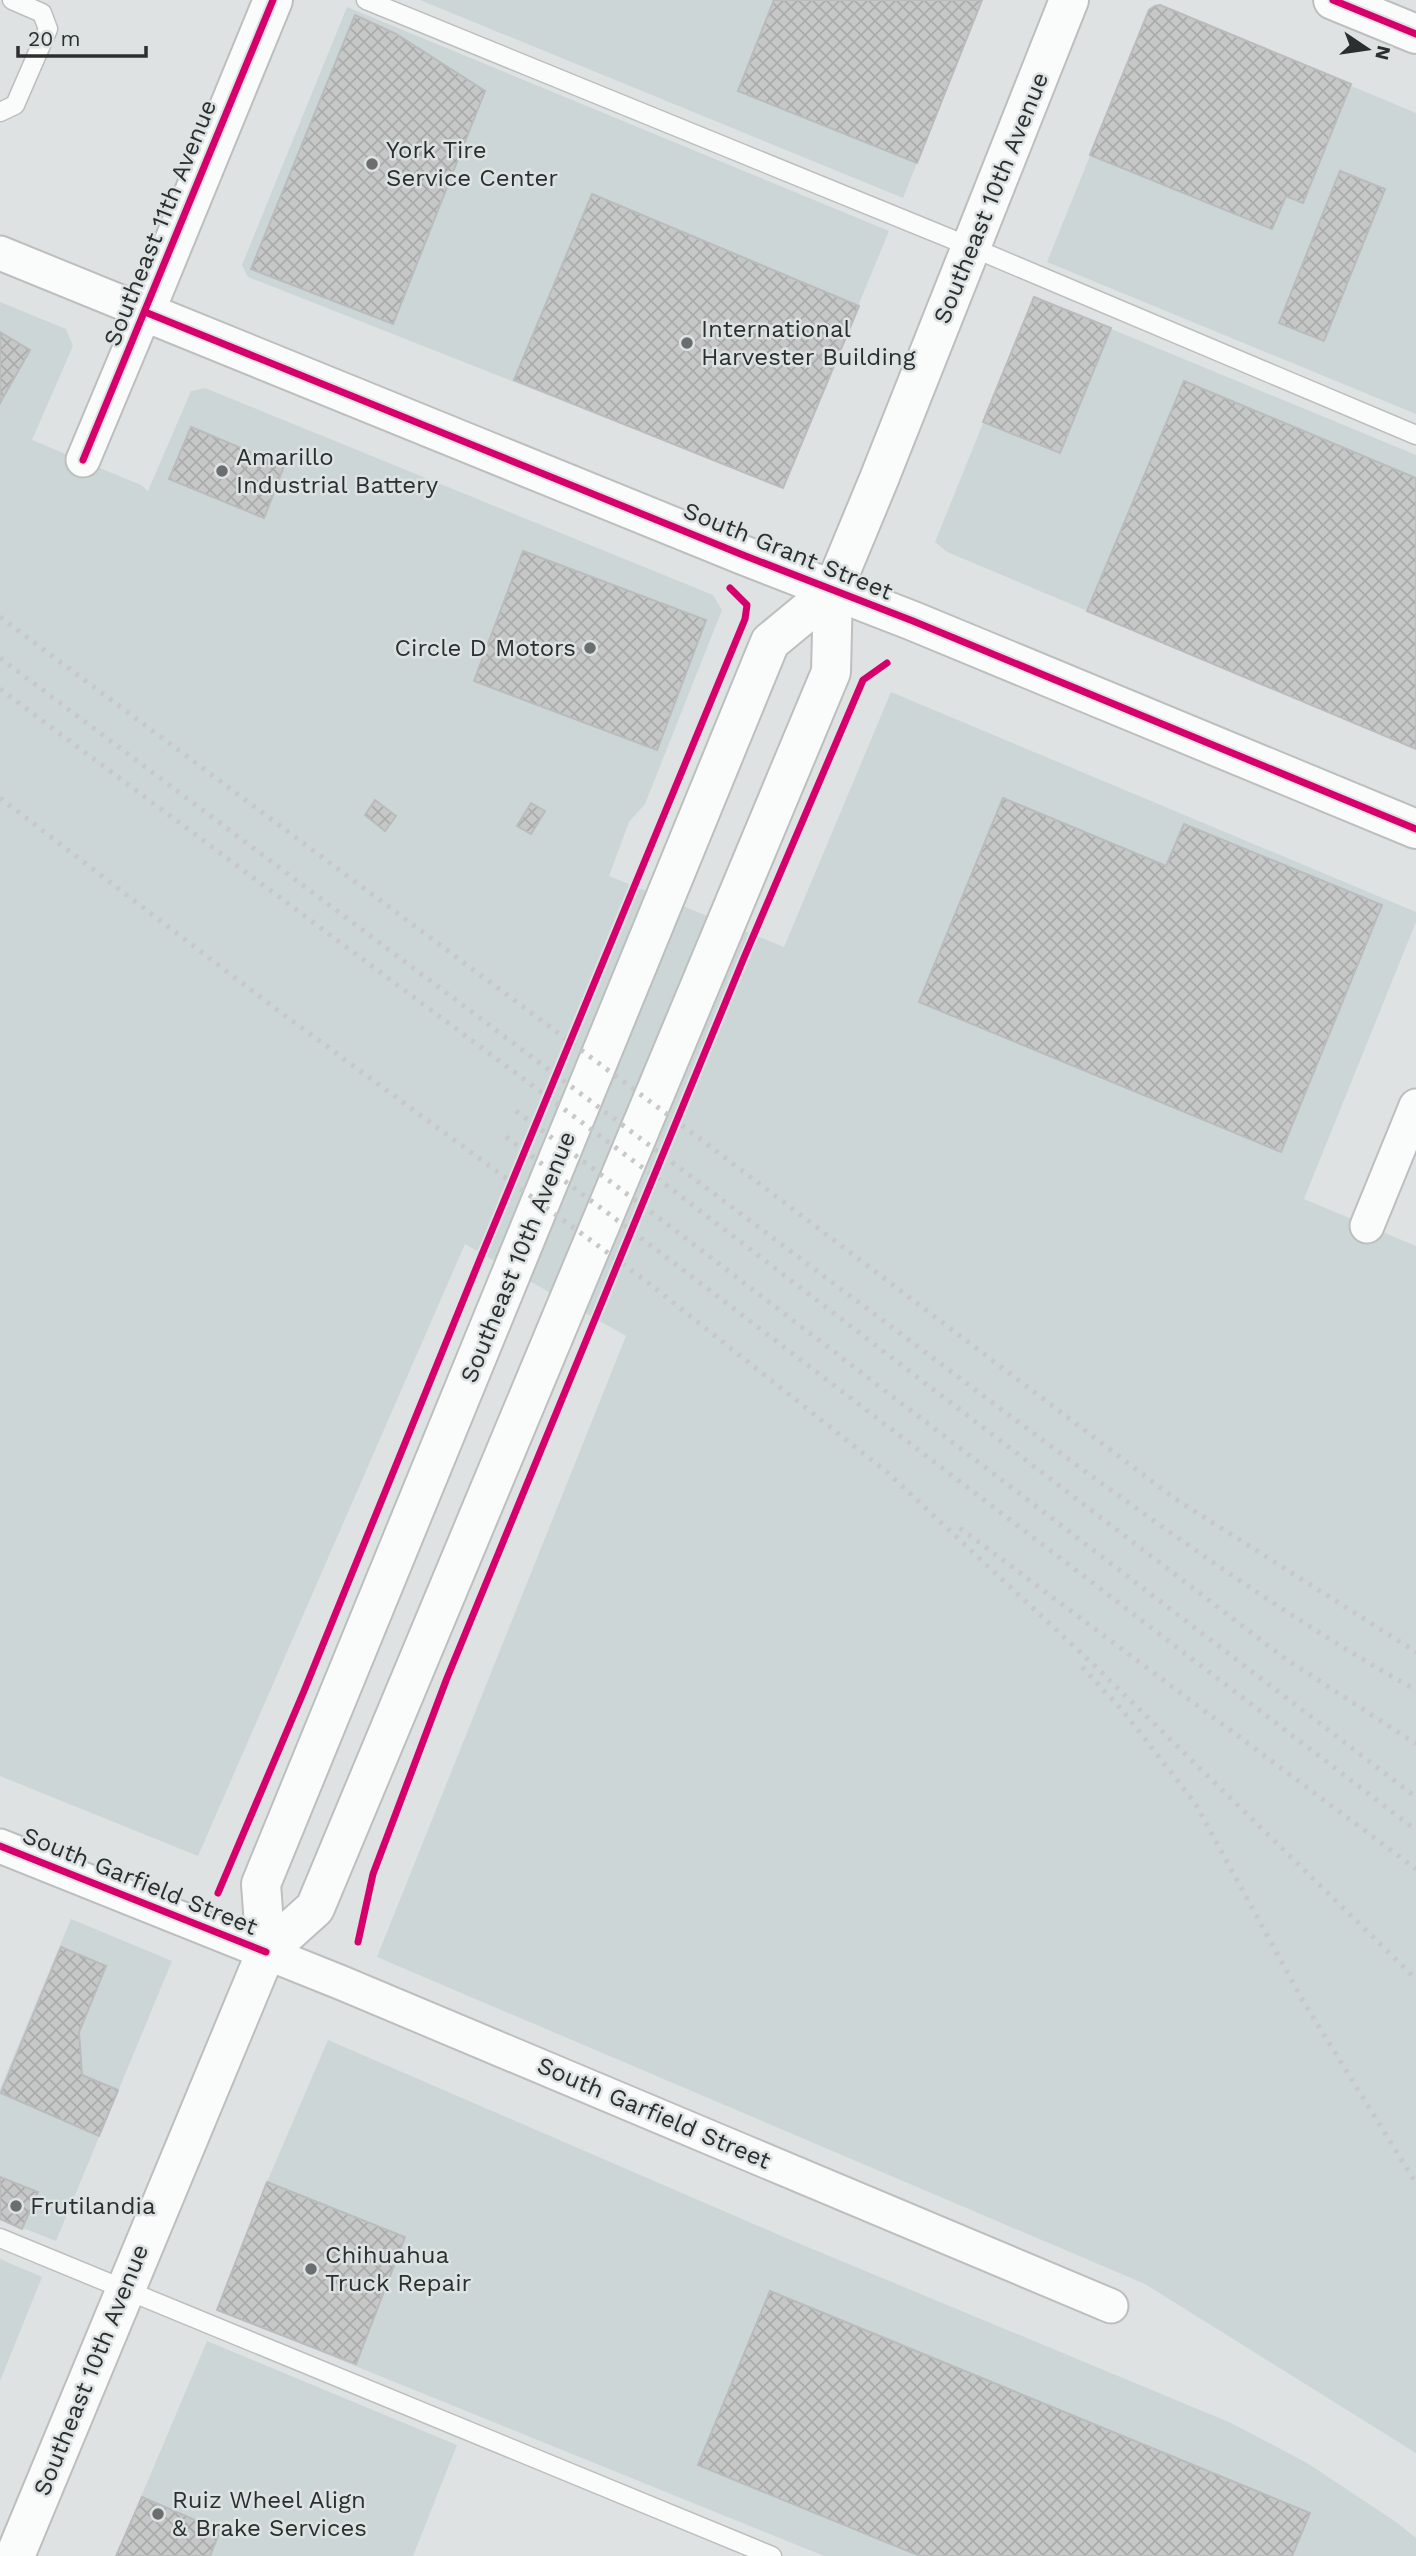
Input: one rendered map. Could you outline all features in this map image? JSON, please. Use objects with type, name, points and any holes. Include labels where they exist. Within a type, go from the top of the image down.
[{"type":"main road","name":"Southeast 11th Avenue","points":[[145,312],[273,0]]},
{"type":"main road","name":"Southeast 10th Avenue","points":[[15,2556],[266,1952],[315,1908],[831,672],[833,590],[1069,0]]},
{"type":"main road","points":[[1333,0],[1416,34]]},
{"type":"main road","name":"South Grant Street","points":[[145,312],[1416,829]]},
{"type":"main road","name":"Southeast 10th Avenue","points":[[266,1952],[261,1884],[770,642],[833,590]]},
{"type":"street","name":"South Grant Street","points":[[0,253],[145,312]]},
{"type":"street","name":"Southeast 11th Avenue","points":[[83,460],[145,312]]},
{"type":"street","points":[[1367,1226],[1416,1105]]},
{"type":"street","name":"South Garfield Street","points":[[0,1846],[266,1952],[1111,2306]]},
{"type":"lane","points":[[0,112],[16,105],[48,29],[42,13],[12,0]]},
{"type":"lane","points":[[366,0],[971,247],[1416,435]]},
{"type":"lane","points":[[0,2238],[772,2556]]},
{"type":"shaded area","points":[[420,0],[982,0],[903,198]]},
{"type":"shaded area","points":[[1155,6],[1416,113],[1416,414],[1047,262],[1149,10]]},
{"type":"shaded area","points":[[347,7],[889,231],[783,488],[248,277],[242,265]]},
{"type":"shaded area","points":[[1034,297],[1416,455],[1416,749],[947,552],[935,542]]},
{"type":"shaded area","points":[[0,302],[66,329],[73,346],[32,440],[141,485],[148,491],[191,391],[205,388],[713,595],[722,610],[645,804],[629,822],[609,876],[784,947],[891,692],[1416,912],[1416,922],[1304,1199],[1416,1246],[1416,2453],[1145,2284],[377,1957],[626,1336],[465,1244],[198,1856],[0,1776]]},
{"type":"shaded area","points":[[71,1919],[172,1961],[56,2241],[0,2219],[0,2089]]},
{"type":"shaded area","points":[[328,2040],[786,2238],[1231,2423],[1307,2463],[1396,2522],[1416,2538],[1416,2556],[824,2556],[217,2310],[267,2182]]},
{"type":"shaded area","points":[[0,2259],[42,2277],[0,2381]]},
{"type":"shaded area","points":[[207,2341],[457,2445],[413,2556],[116,2556]]},
{"type":"building","points":[[774,0],[982,0],[917,163],[738,91]]},
{"type":"building","points":[[1160,5],[1351,84],[1303,203],[1286,196],[1272,229],[1090,155],[1149,10]]},
{"type":"building","points":[[355,15],[396,34],[485,91],[393,324],[251,269]]},
{"type":"building","points":[[1340,171],[1385,189],[1324,341],[1279,323]]},
{"type":"building","name":"International Harvester Building","points":[[592,194],[859,306],[783,488],[514,380]]},
{"type":"building","points":[[1034,297],[1111,328],[1060,453],[983,422]]},
{"type":"building","points":[[0,332],[30,350],[0,403]]},
{"type":"building","points":[[1184,381],[1416,478],[1416,749],[1087,611]]},
{"type":"building","points":[[191,427],[284,466],[264,518],[169,479]]},
{"type":"building","points":[[523,551],[706,620],[657,750],[474,681]]},
{"type":"building","points":[[1003,798],[1166,866],[1184,824],[1382,905],[1281,1152],[919,1002]]},
{"type":"building","points":[[375,800],[396,816],[385,831],[365,815]]},
{"type":"building","points":[[531,803],[545,811],[531,834],[517,826]]},
{"type":"building","points":[[61,1947],[106,1966],[79,2032],[82,2075],[118,2090],[99,2136],[1,2093]]},
{"type":"building","name":"Frutilandia","points":[[0,2177],[38,2192],[22,2229],[0,2219]]},
{"type":"building","points":[[267,2182],[405,2237],[356,2364],[217,2310]]},
{"type":"building","points":[[770,2291],[1310,2513],[1292,2556],[920,2556],[698,2465]]},
{"type":"building","name":"Ruiz Wheel Align & Brake Services","points":[[142,2497],[220,2531],[210,2556],[116,2556]]},
{"type":"railway","points":[[0,617],[699,1138],[1174,1498],[1416,1652]]},
{"type":"railway","points":[[0,658],[1029,1430],[1267,1599],[1416,1690]]},
{"type":"railway","points":[[0,689],[678,1194],[1283,1657],[1416,1744]]},
{"type":"railway","points":[[0,798],[272,1006],[646,1281],[888,1473],[1094,1665],[1416,1979]]},
{"type":"railway","points":[[516,1111],[1416,1797]]},
{"type":"railway","points":[[506,1137],[1416,1830]]},
{"type":"railway","points":[[960,1528],[1416,1869]]},
{"type":"railway","points":[[1082,1667],[1123,1711],[1195,1803],[1303,2001],[1416,2183]]},
{"type":"cycle path","points":[[83,460],[273,0]]},
{"type":"cycle path","points":[[1333,0],[1416,34]]},
{"type":"cycle path","points":[[145,312],[743,555],[913,621],[1416,829]]},
{"type":"cycle path","points":[[218,1893],[304,1691],[745,619],[747,605],[730,588]]},
{"type":"cycle path","points":[[358,1942],[373,1874],[447,1678],[743,960],[863,680],[887,663]]},
{"type":"cycle path","points":[[0,1846],[266,1952]]},
{"type":"place","name":"York Tire Service Center","points":[[372,164]]},
{"type":"place","name":"International Harvester Building","points":[[687,343]]},
{"type":"place","name":"Amarillo Industrial Battery","points":[[222,471]]},
{"type":"place","name":"Circle D Motors","points":[[590,648]]},
{"type":"place","name":"Frutilandia","points":[[16,2206]]},
{"type":"place","name":"Chihuahua Truck Repair","points":[[311,2269]]},
{"type":"place","name":"Ruiz Wheel Align & Brake Services","points":[[158,2514]]}]
